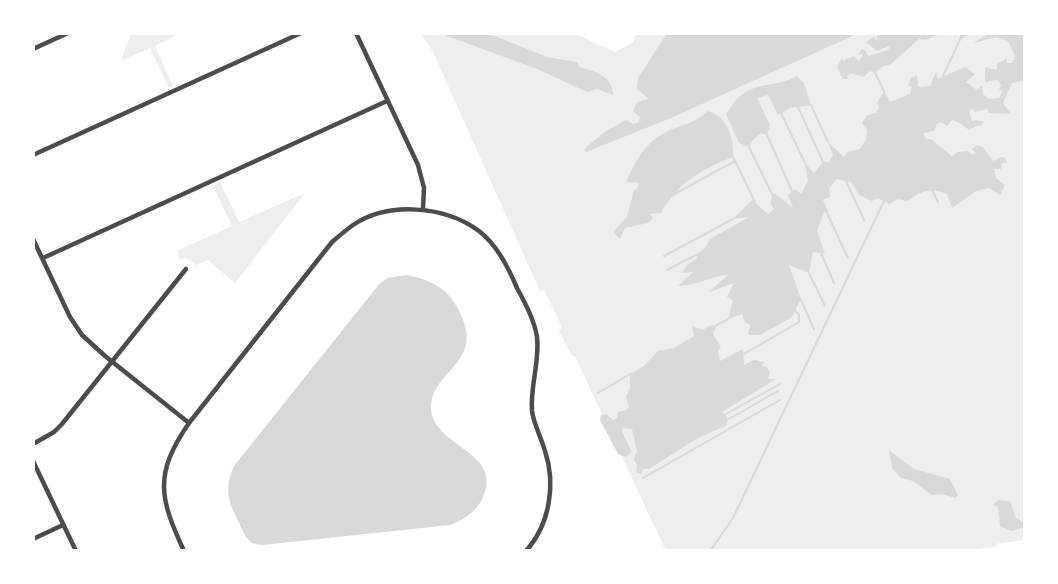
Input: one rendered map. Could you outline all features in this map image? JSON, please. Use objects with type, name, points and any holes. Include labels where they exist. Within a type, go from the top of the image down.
[{"type":"street","points":[[33,49],[68,33]]},
{"type":"street","points":[[33,155],[301,33]]},
{"type":"street","points":[[356,33],[418,165],[424,188],[423,209]]},
{"type":"street","points":[[43,258],[387,101]]},
{"type":"street","points":[[184,551],[169,519],[163,498],[163,482],[174,445],[189,423],[332,242],[355,223],[379,214],[423,209],[449,216],[478,231],[494,247],[508,267],[533,320],[537,352],[533,414],[546,453],[550,478],[549,505],[540,529],[526,551]]},
{"type":"street","points":[[33,239],[70,317],[82,335],[189,423]]},
{"type":"street","points":[[33,444],[62,424],[186,269]]},
{"type":"street","points":[[33,461],[76,551]]},
{"type":"street","points":[[33,539],[63,525]]},
{"type":"shaded area","points":[[131,33],[181,33],[155,46],[173,86],[169,88],[150,48],[121,61]]},
{"type":"shaded area","points":[[420,33],[574,33],[615,52],[633,42],[636,33],[1025,33],[1025,540],[995,544],[998,547],[951,551],[950,548],[939,551],[666,551],[575,356],[572,356],[559,331],[562,327],[544,290],[540,291],[432,50]]},
{"type":"shaded area","points":[[439,33],[487,33],[547,57],[577,62],[580,67],[606,79],[613,95],[597,89],[587,92],[537,69]]},
{"type":"shaded area","points":[[667,33],[859,33],[671,118],[586,152],[584,149],[606,131],[626,120],[633,124],[639,122],[640,117],[633,111],[637,102],[649,99],[637,89],[638,78]]},
{"type":"shaded area","points":[[881,33],[941,33],[926,40],[919,39],[891,64],[875,73],[869,71],[864,77],[851,73],[847,76],[848,79],[843,79],[837,67],[842,58],[843,61],[854,56],[859,61],[863,54],[858,55],[862,49],[868,56],[888,50],[891,45],[877,51],[866,42],[873,37],[878,41],[877,36]]},
{"type":"shaded area","points":[[990,33],[1025,33],[1025,80],[1012,83],[1003,103],[1011,114],[989,113],[987,109],[975,112],[973,108],[969,111],[972,121],[984,122],[981,126],[969,130],[952,120],[947,126],[941,122],[934,131],[923,133],[926,139],[931,139],[952,156],[967,151],[972,155],[976,153],[972,149],[977,145],[983,147],[993,161],[1005,158],[1007,163],[1002,163],[1001,169],[994,169],[996,178],[1005,185],[1000,195],[989,188],[976,191],[952,208],[947,194],[931,191],[907,201],[898,199],[889,204],[878,198],[872,201],[859,195],[851,182],[837,179],[829,188],[830,197],[823,200],[828,211],[824,212],[817,231],[825,254],[813,252],[809,273],[789,265],[801,299],[792,317],[760,335],[749,335],[751,326],[745,322],[742,314],[728,319],[733,300],[727,297],[734,283],[709,292],[729,274],[678,286],[693,272],[682,273],[687,265],[698,258],[696,255],[705,248],[710,239],[749,217],[733,219],[752,200],[768,214],[774,209],[770,203],[774,193],[793,208],[788,195],[795,189],[801,194],[808,181],[805,163],[814,173],[823,162],[829,162],[833,155],[828,142],[844,157],[847,152],[860,149],[866,139],[867,130],[862,123],[867,115],[876,113],[879,107],[877,103],[884,91],[890,102],[910,94],[912,87],[908,85],[911,78],[917,75],[918,87],[930,86],[936,72],[938,79],[965,67],[975,74],[966,82],[977,90],[982,86],[983,94],[989,99],[999,98],[1003,91],[999,90],[1001,85],[997,80],[985,82],[985,67],[997,70],[997,64],[1007,58],[1007,63],[1012,63],[1015,56],[1008,41],[997,37],[973,43]]},
{"type":"shaded area","points":[[797,76],[804,83],[811,105],[790,108],[778,115],[768,95],[757,98],[770,125],[767,135],[761,133],[749,147],[739,143],[726,114],[741,95]]},
{"type":"shaded area","points":[[708,111],[725,123],[732,143],[733,157],[691,178],[667,202],[661,213],[650,214],[653,218],[648,223],[625,228],[620,239],[613,232],[627,217],[634,190],[639,183],[626,182],[642,153],[660,135],[693,121]]},
{"type":"shaded area","points":[[220,182],[239,222],[305,193],[235,283],[208,260],[196,265],[186,258],[180,259],[177,251],[232,226],[213,186]]},
{"type":"shaded area","points":[[407,275],[430,282],[449,295],[465,327],[466,342],[462,354],[439,384],[433,395],[431,409],[435,422],[443,432],[477,460],[484,470],[487,483],[482,499],[469,515],[450,525],[262,545],[252,543],[246,537],[230,503],[228,486],[234,466],[380,283],[388,278]]},
{"type":"shaded area","points":[[717,325],[713,334],[721,347],[718,350],[720,361],[743,349],[744,365],[754,360],[764,362],[762,366],[767,367],[770,373],[768,379],[776,379],[722,412],[727,417],[727,425],[698,438],[649,469],[643,469],[641,474],[636,472],[634,459],[637,451],[632,429],[623,428],[622,432],[632,452],[626,457],[618,454],[600,420],[601,415],[606,414],[613,420],[617,418],[618,412],[627,410],[630,374],[644,366],[658,351],[674,348],[694,336],[692,326],[703,330]]},
{"type":"shaded area","points":[[889,450],[914,469],[950,479],[958,495],[955,498],[942,494],[932,495],[913,481],[901,478],[892,468]]},
{"type":"shaded area","points":[[998,500],[1010,501],[1016,518],[1025,523],[1025,527],[1011,531],[1000,526],[998,507],[993,505]]},
{"type":"waterway","points":[[943,76],[963,33]]},
{"type":"waterway","points":[[962,37],[970,33]]},
{"type":"waterway","points":[[875,73],[884,91]]},
{"type":"waterway","points":[[811,105],[828,142]]},
{"type":"waterway","points":[[798,107],[823,162]]},
{"type":"waterway","points":[[781,113],[805,163]]},
{"type":"waterway","points":[[767,135],[792,191]]},
{"type":"waterway","points":[[749,147],[773,196]]},
{"type":"waterway","points":[[733,157],[755,202]]},
{"type":"waterway","points":[[669,197],[735,161]]},
{"type":"waterway","points":[[846,181],[864,220]]},
{"type":"waterway","points":[[932,190],[938,202]]},
{"type":"waterway","points":[[710,551],[733,518],[884,201]]},
{"type":"waterway","points":[[826,211],[848,258]]},
{"type":"waterway","points":[[664,256],[733,219]]},
{"type":"waterway","points":[[821,253],[834,283]]},
{"type":"waterway","points":[[667,270],[696,255]]},
{"type":"waterway","points":[[809,273],[825,306]]},
{"type":"waterway","points":[[801,300],[814,329]]},
{"type":"waterway","points":[[744,354],[799,322],[799,315],[795,310]]},
{"type":"waterway","points":[[717,325],[728,319]]},
{"type":"waterway","points":[[598,393],[630,374]]},
{"type":"waterway","points":[[724,415],[780,384]]},
{"type":"waterway","points":[[727,420],[778,391]]},
{"type":"waterway","points":[[643,478],[780,400]]},
{"type":"railway","points":[[1014,551],[1025,550]]}]
